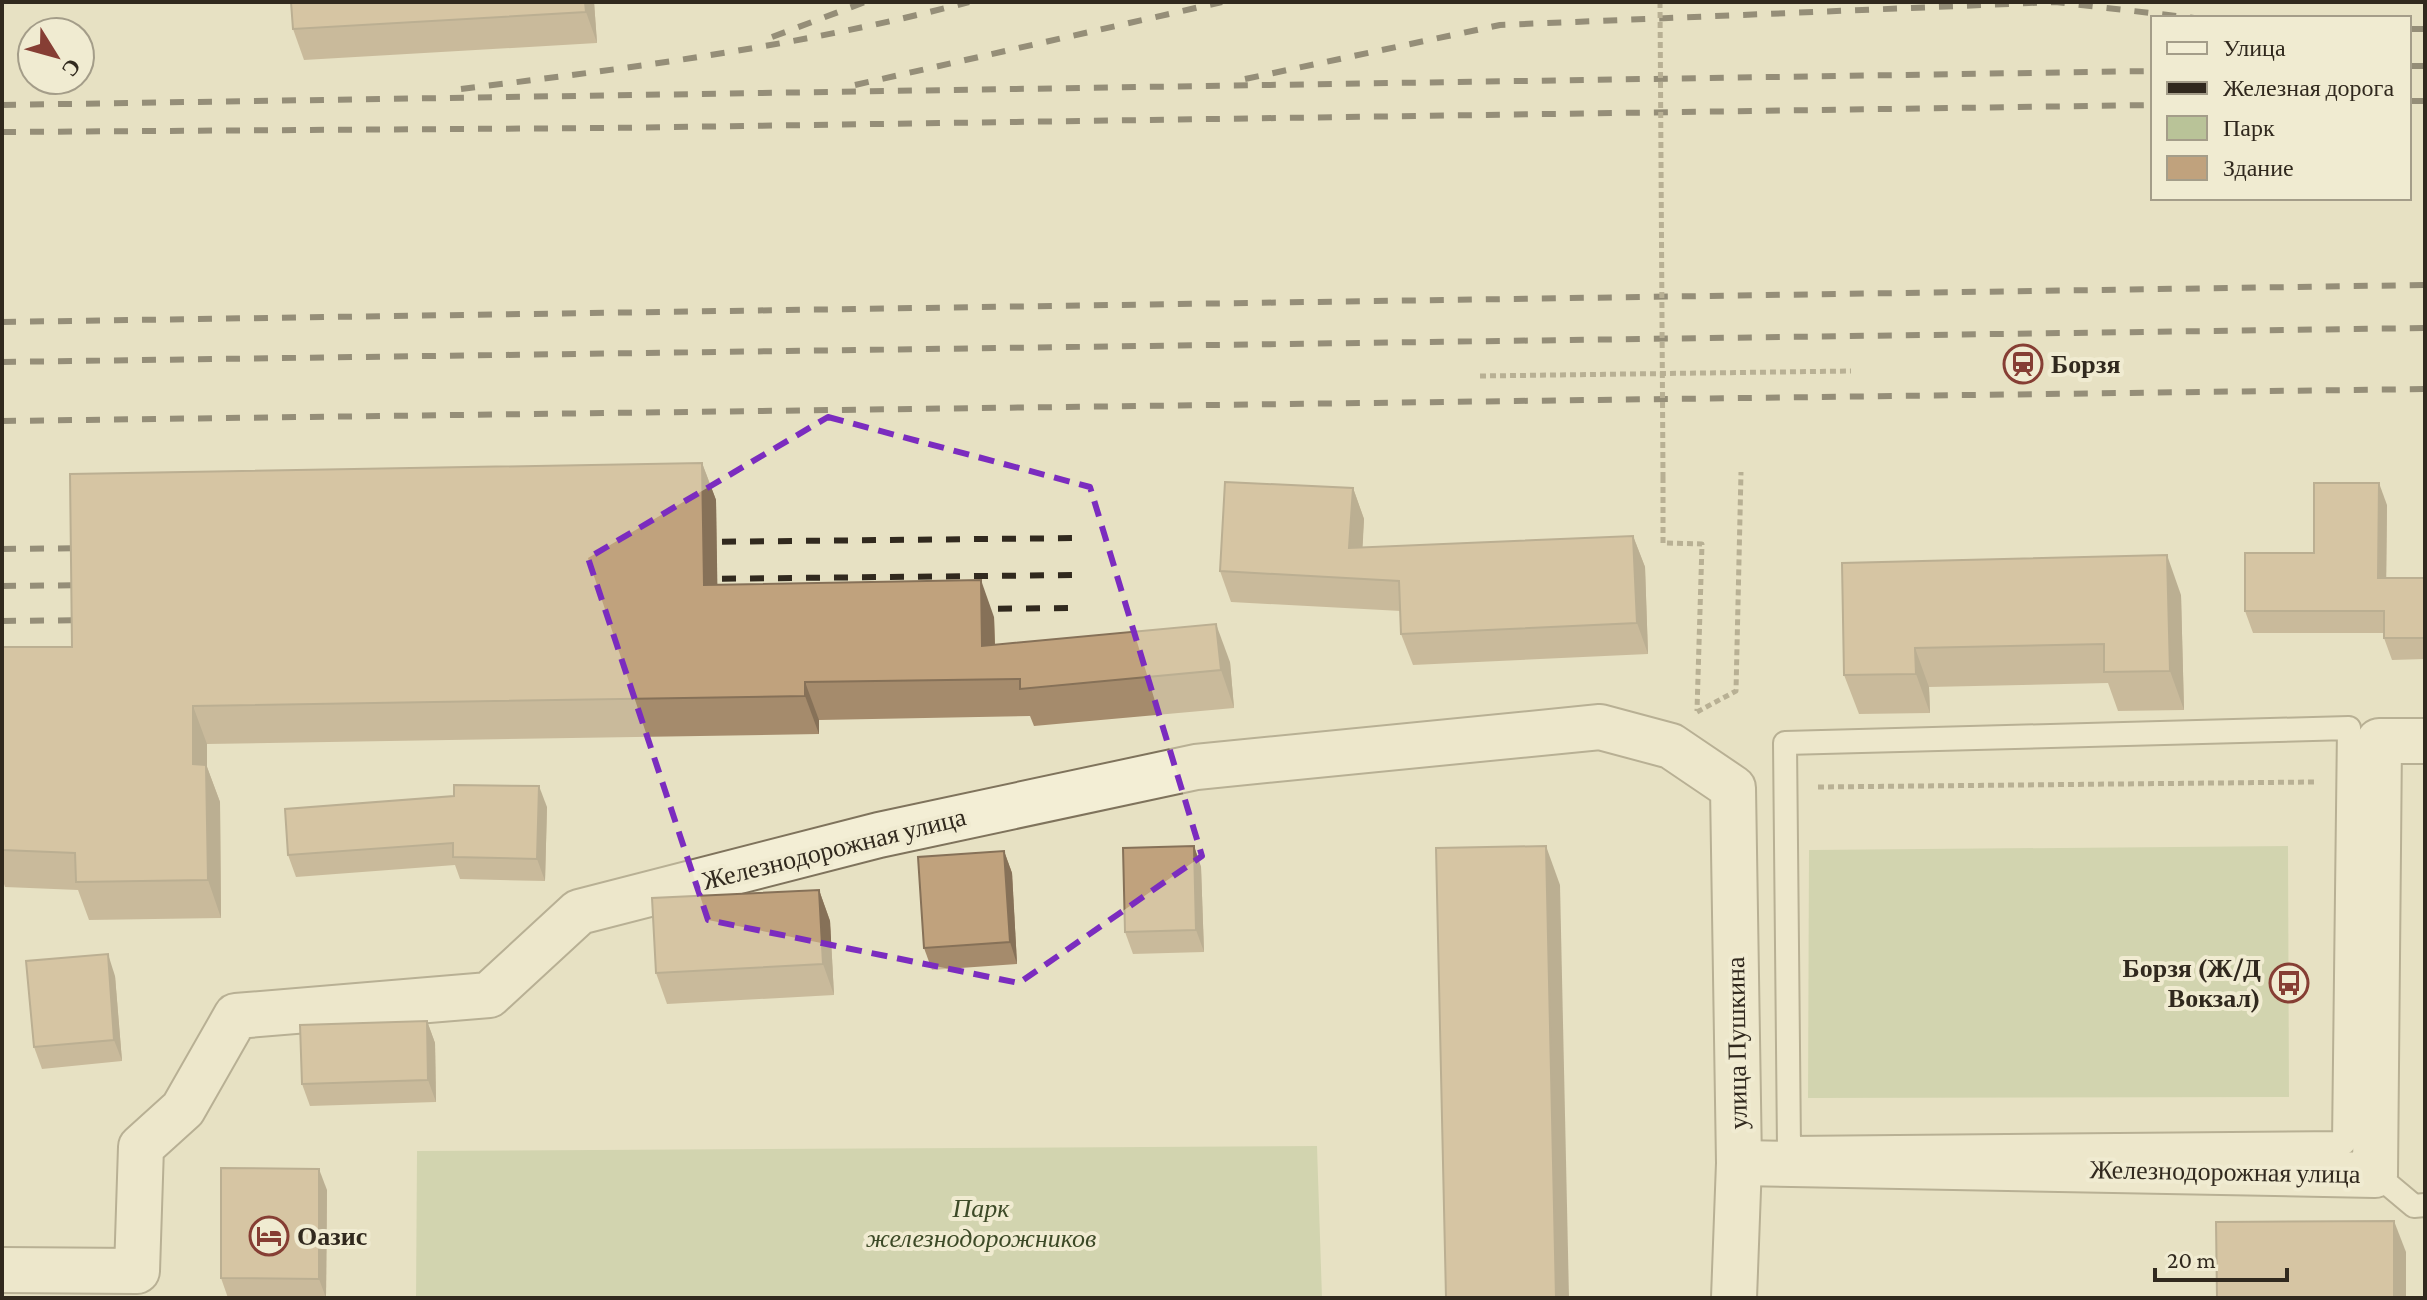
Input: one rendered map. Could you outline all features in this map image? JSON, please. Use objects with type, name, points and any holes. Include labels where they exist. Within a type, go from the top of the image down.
[{"type":"street","name":"Железнодорожная улица","points":[[2,1270],[137,1271],[141,1147],[183,1109],[236,1016],[489,995],[579,912],[879,835],[1196,767],[1600,727],[1671,746],[1733,788]]},
{"type":"street","name":"Железнодорожная улица","points":[[1739,1163],[2375,1175],[2379,741],[2425,741]]},
{"type":"street","name":"улица Пушкина","points":[[1733,788],[1739,1163],[1734,1298]]},
{"type":"lane","points":[[2344,1143],[1789,1148],[1785,743],[2349,728],[2344,1143],[2375,1175],[2414,1206],[2425,1205]]},
{"type":"path","points":[[1660,2],[1663,543],[1702,544],[1697,712],[1703,725]]},
{"type":"path","points":[[1480,376],[1851,371]]},
{"type":"path","points":[[1697,712],[1736,691],[1741,472]]},
{"type":"path","points":[[1787,787],[2350,781]]},
{"type":"highlighted area","points":[[828,417],[1090,487],[1202,856],[1019,983],[708,920],[588,558]]},
{"type":"green space","points":[[2288,846],[2289,1097],[1808,1098],[1809,850]]},
{"type":"green space","name":"Парк железнодорожников","points":[[1317,1146],[1322,1298],[416,1298],[417,1151]]},
{"type":"building","points":[[291,2],[585,2],[586,12],[293,29]]},
{"type":"building","points":[[702,463],[704,585],[981,580],[982,646],[1216,624],[1221,670],[1020,689],[1020,679],[805,682],[805,696],[193,706],[193,764],[206,765],[208,880],[76,882],[75,853],[2,850],[2,647],[72,647],[70,474]]},
{"type":"building","points":[[1225,482],[1353,488],[1349,548],[1633,536],[1637,623],[1401,634],[1399,581],[1220,571]]},
{"type":"building","points":[[2314,483],[2379,483],[2378,578],[2425,578],[2425,638],[2384,638],[2384,611],[2245,611],[2245,553],[2314,553]]},
{"type":"building","points":[[2167,555],[2170,671],[2104,672],[2104,644],[1915,648],[1916,674],[1844,675],[1842,563]]},
{"type":"building","points":[[454,785],[539,786],[537,859],[453,857],[453,843],[288,855],[285,809],[454,796]]},
{"type":"building","points":[[1194,846],[1196,930],[1125,932],[1123,848]]},
{"type":"building","points":[[1546,846],[1556,1298],[1446,1298],[1436,848]]},
{"type":"building","points":[[1004,851],[1010,942],[924,948],[918,857]]},
{"type":"building","points":[[819,890],[823,964],[656,973],[652,898]]},
{"type":"building","points":[[108,954],[114,1040],[34,1047],[26,961]]},
{"type":"building","points":[[427,1021],[428,1080],[302,1084],[300,1025]]},
{"type":"building","points":[[221,1168],[319,1169],[319,1279],[221,1278]]},
{"type":"building","points":[[2394,1221],[2394,1298],[2217,1298],[2216,1222]]},
{"type":"railway","points":[[772,37],[865,2]]},
{"type":"railway","points":[[461,89],[653,64],[780,43],[969,2]]},
{"type":"railway","points":[[855,85],[1222,2]]},
{"type":"railway","points":[[1245,79],[1500,25],[2055,2],[2177,16]]},
{"type":"railway","points":[[2411,29],[2425,29]]},
{"type":"railway","points":[[2411,66],[2425,66]]},
{"type":"railway","points":[[2,105],[2151,71]]},
{"type":"railway","points":[[2411,101],[2425,101]]},
{"type":"railway","points":[[2,132],[608,128],[2151,105]]},
{"type":"railway","points":[[2,322],[2425,285]]},
{"type":"railway","points":[[2,362],[2425,328]]},
{"type":"railway","points":[[2,421],[2425,389]]},
{"type":"railway","points":[[694,542],[1082,538]]},
{"type":"railway","points":[[2,549],[94,548]]},
{"type":"railway","points":[[694,579],[1079,575]]},
{"type":"railway","points":[[2,586],[94,585]]},
{"type":"railway","points":[[970,609],[1077,608]]},
{"type":"railway","points":[[2,621],[94,620]]},
{"type":"place","name":"Борзя","points":[[2023,364]]},
{"type":"place","name":"Борзя (Ж/Д Вокзал)","points":[[2289,983]]},
{"type":"place","name":"Оазис","points":[[269,1236]]}]
